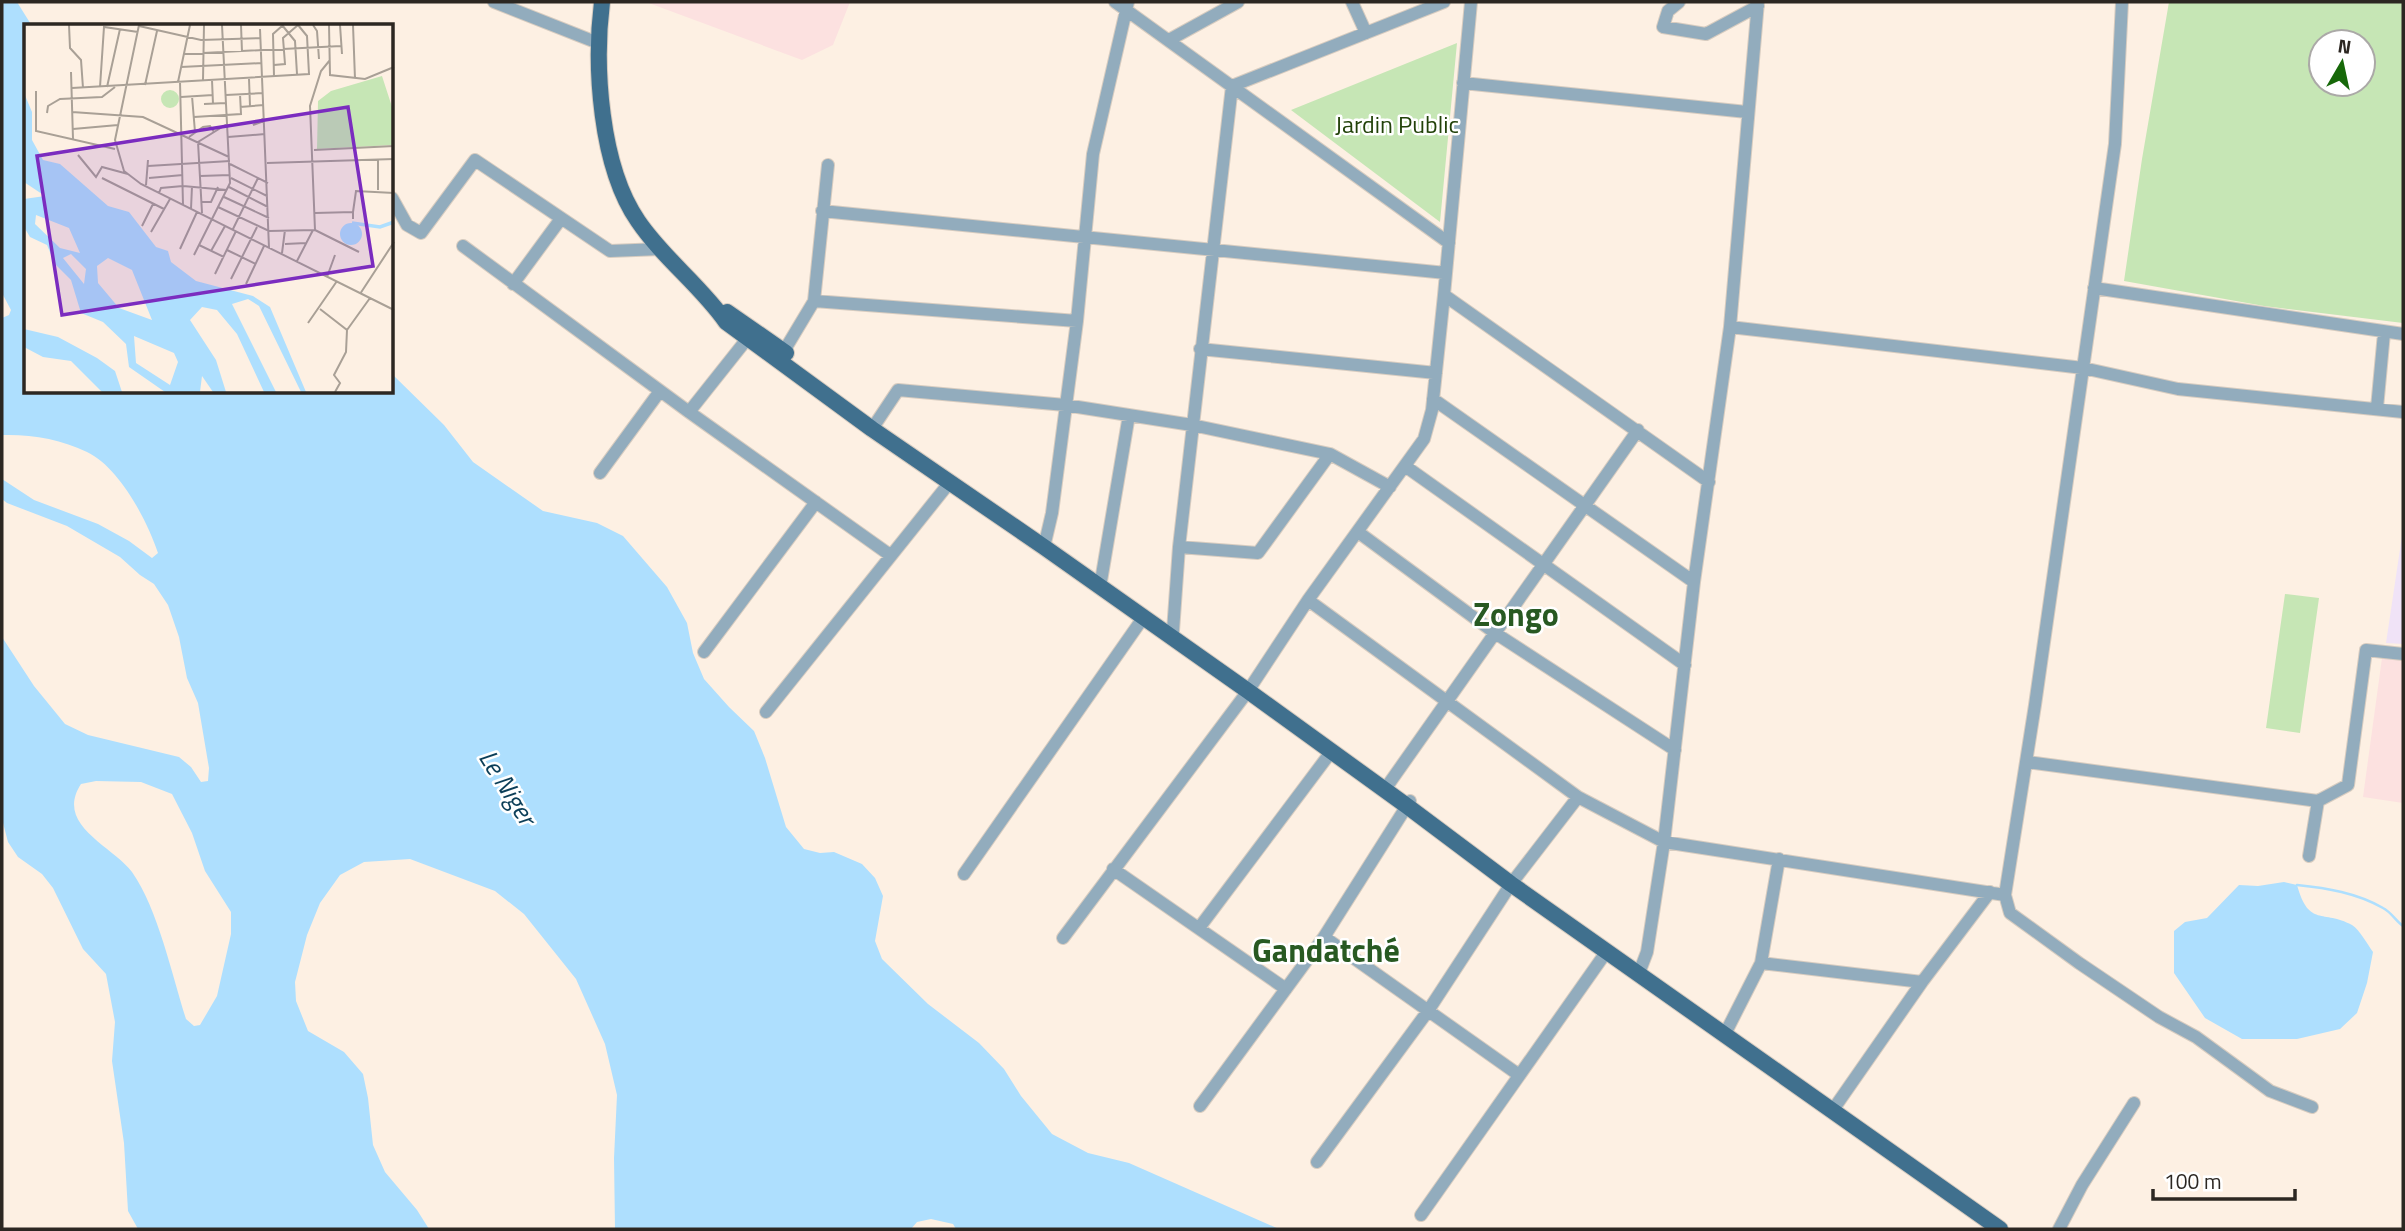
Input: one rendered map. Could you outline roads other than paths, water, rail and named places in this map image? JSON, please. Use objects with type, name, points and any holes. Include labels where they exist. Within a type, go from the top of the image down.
[{"type":"main road","points":[[603,2],[598,43],[599,84],[606,133],[618,181],[637,220],[715,306],[726,322],[747,339],[950,482],[1045,542]]},
{"type":"main road","points":[[715,306],[734,315],[876,423],[1388,785],[1607,951],[1641,970],[2000,1229]]},
{"type":"main road","points":[[1101,583],[1143,618],[1250,688],[1331,752],[1409,803]]},
{"type":"main road","points":[[1513,882],[1728,1028],[2013,1229]]},
{"type":"street","points":[[494,2],[598,43]]},
{"type":"street","points":[[1115,2],[1127,6],[1169,40],[1449,243]]},
{"type":"street","points":[[1169,40],[1224,5],[1238,2]]},
{"type":"street","points":[[1352,2],[1366,33]]},
{"type":"street","points":[[1232,86],[1444,2]]},
{"type":"street","points":[[1063,938],[1250,688],[1308,600],[1424,439],[1436,373],[1471,2]]},
{"type":"street","points":[[1679,2],[1668,11],[1664,27],[1706,34],[1758,4]]},
{"type":"street","points":[[2122,2],[2115,144],[2027,762],[2005,895],[2010,913],[2079,963],[2159,1017],[2196,1037],[2270,1091],[2312,1107]]},
{"type":"street","points":[[1641,970],[1647,952],[1664,842],[1694,582],[1730,327],[1758,4]]},
{"type":"street","points":[[1045,542],[1052,513],[1077,321],[1093,154],[1127,6]]},
{"type":"street","points":[[1463,83],[1747,112]]},
{"type":"street","points":[[1173,631],[1200,349],[1232,86]]},
{"type":"street","points":[[394,202],[407,225],[421,233],[475,160],[610,251],[661,249]]},
{"type":"street","points":[[784,351],[814,301],[828,165]]},
{"type":"street","points":[[822,211],[1446,273]]},
{"type":"street","points":[[513,284],[560,219]]},
{"type":"street","points":[[463,246],[890,555]]},
{"type":"street","points":[[2094,288],[2403,334]]},
{"type":"street","points":[[1444,295],[1709,482]]},
{"type":"street","points":[[814,301],[1077,321]]},
{"type":"street","points":[[1730,327],[2083,368],[2178,389],[2403,412]]},
{"type":"street","points":[[2377,408],[2384,333]]},
{"type":"street","points":[[689,412],[747,339]]},
{"type":"street","points":[[1200,349],[1436,373]]},
{"type":"street","points":[[876,423],[898,390],[1065,405],[1192,425],[1330,454],[1390,487]]},
{"type":"street","points":[[600,473],[660,391]]},
{"type":"street","points":[[1433,399],[1694,582]]},
{"type":"street","points":[[1101,583],[1129,415]]},
{"type":"street","points":[[1388,785],[1638,430]]},
{"type":"street","points":[[1179,547],[1258,554],[1330,454]]},
{"type":"street","points":[[1405,466],[1685,665]]},
{"type":"street","points":[[766,712],[950,482]]},
{"type":"street","points":[[704,652],[816,502]]},
{"type":"street","points":[[1357,532],[1495,633],[1675,750]]},
{"type":"street","points":[[1308,600],[1578,797],[1664,842],[2005,895]]},
{"type":"street","points":[[964,874],[1143,618]]},
{"type":"street","points":[[2027,762],[2318,801],[2348,785],[2366,650],[2403,654]]},
{"type":"street","points":[[1199,928],[1331,752]]},
{"type":"street","points":[[1317,1161],[1428,1011],[1513,882],[1578,797]]},
{"type":"street","points":[[2309,856],[2318,801]]},
{"type":"street","points":[[1200,1106],[1324,937],[1409,803]]},
{"type":"street","points":[[1728,1028],[1761,963],[1779,859]]},
{"type":"street","points":[[1113,869],[1286,989]]},
{"type":"street","points":[[1837,1104],[1922,982],[1990,892]]},
{"type":"street","points":[[1324,937],[1519,1075]]},
{"type":"street","points":[[1421,1215],[1607,951]]},
{"type":"street","points":[[1761,963],[1922,982]]},
{"type":"street","points":[[2059,1229],[2082,1185],[2134,1103]]},
{"type":"water","name":"Le Niger","points":[[2,2],[17,2],[31,24],[24,24],[24,394],[394,394],[394,376],[444,425],[473,462],[543,511],[597,523],[623,536],[667,587],[687,623],[693,653],[704,679],[754,731],[786,827],[804,849],[820,853],[834,852],[862,864],[875,878],[883,896],[875,941],[882,959],[928,1004],[979,1043],[1004,1069],[1021,1096],[1052,1134],[1088,1153],[1129,1163],[1279,1229],[956,1229],[953,1224],[931,1219],[917,1222],[911,1229],[615,1229],[617,1095],[605,1044],[576,979],[524,914],[495,891],[410,859],[364,862],[340,875],[320,903],[307,935],[295,982],[296,1001],[308,1031],[344,1052],[363,1074],[373,1145],[385,1172],[417,1210],[429,1229],[138,1229],[128,1211],[124,1143],[112,1061],[115,1022],[106,974],[83,949],[53,888],[42,874],[18,857],[8,842],[2,819],[2,637],[34,686],[65,724],[88,735],[179,757],[191,767],[201,782],[208,781],[209,768],[198,703],[187,678],[179,637],[168,605],[154,584],[120,557],[67,526],[2,499],[2,479],[34,500],[98,524],[129,541],[152,558],[158,553],[139,510],[121,482],[99,459],[77,447],[56,441],[23,435],[2,435],[2,318],[9,315],[11,310],[2,293]],"holes":[[[96,781],[141,782],[172,794],[192,833],[205,871],[231,912],[231,934],[217,996],[200,1025],[194,1026],[186,1019],[157,923],[141,887],[123,862],[89,834],[75,811],[75,798],[81,784]]]},
{"type":"water","points":[[2284,882],[2297,885],[2312,912],[2342,920],[2358,930],[2373,952],[2367,983],[2357,1013],[2340,1029],[2297,1039],[2242,1039],[2205,1018],[2174,973],[2174,931],[2185,922],[2207,918],[2239,885],[2258,886]]},
{"type":"waterway","points":[[2297,885],[2363,898],[2386,910],[2403,926]]},
{"type":"district","name":"Zongo","points":[[1516,614]]},
{"type":"district","name":"Gandatché","points":[[1326,950]]},
{"type":"park label","name":"Jardin Public","points":[[1397,124]]}]
